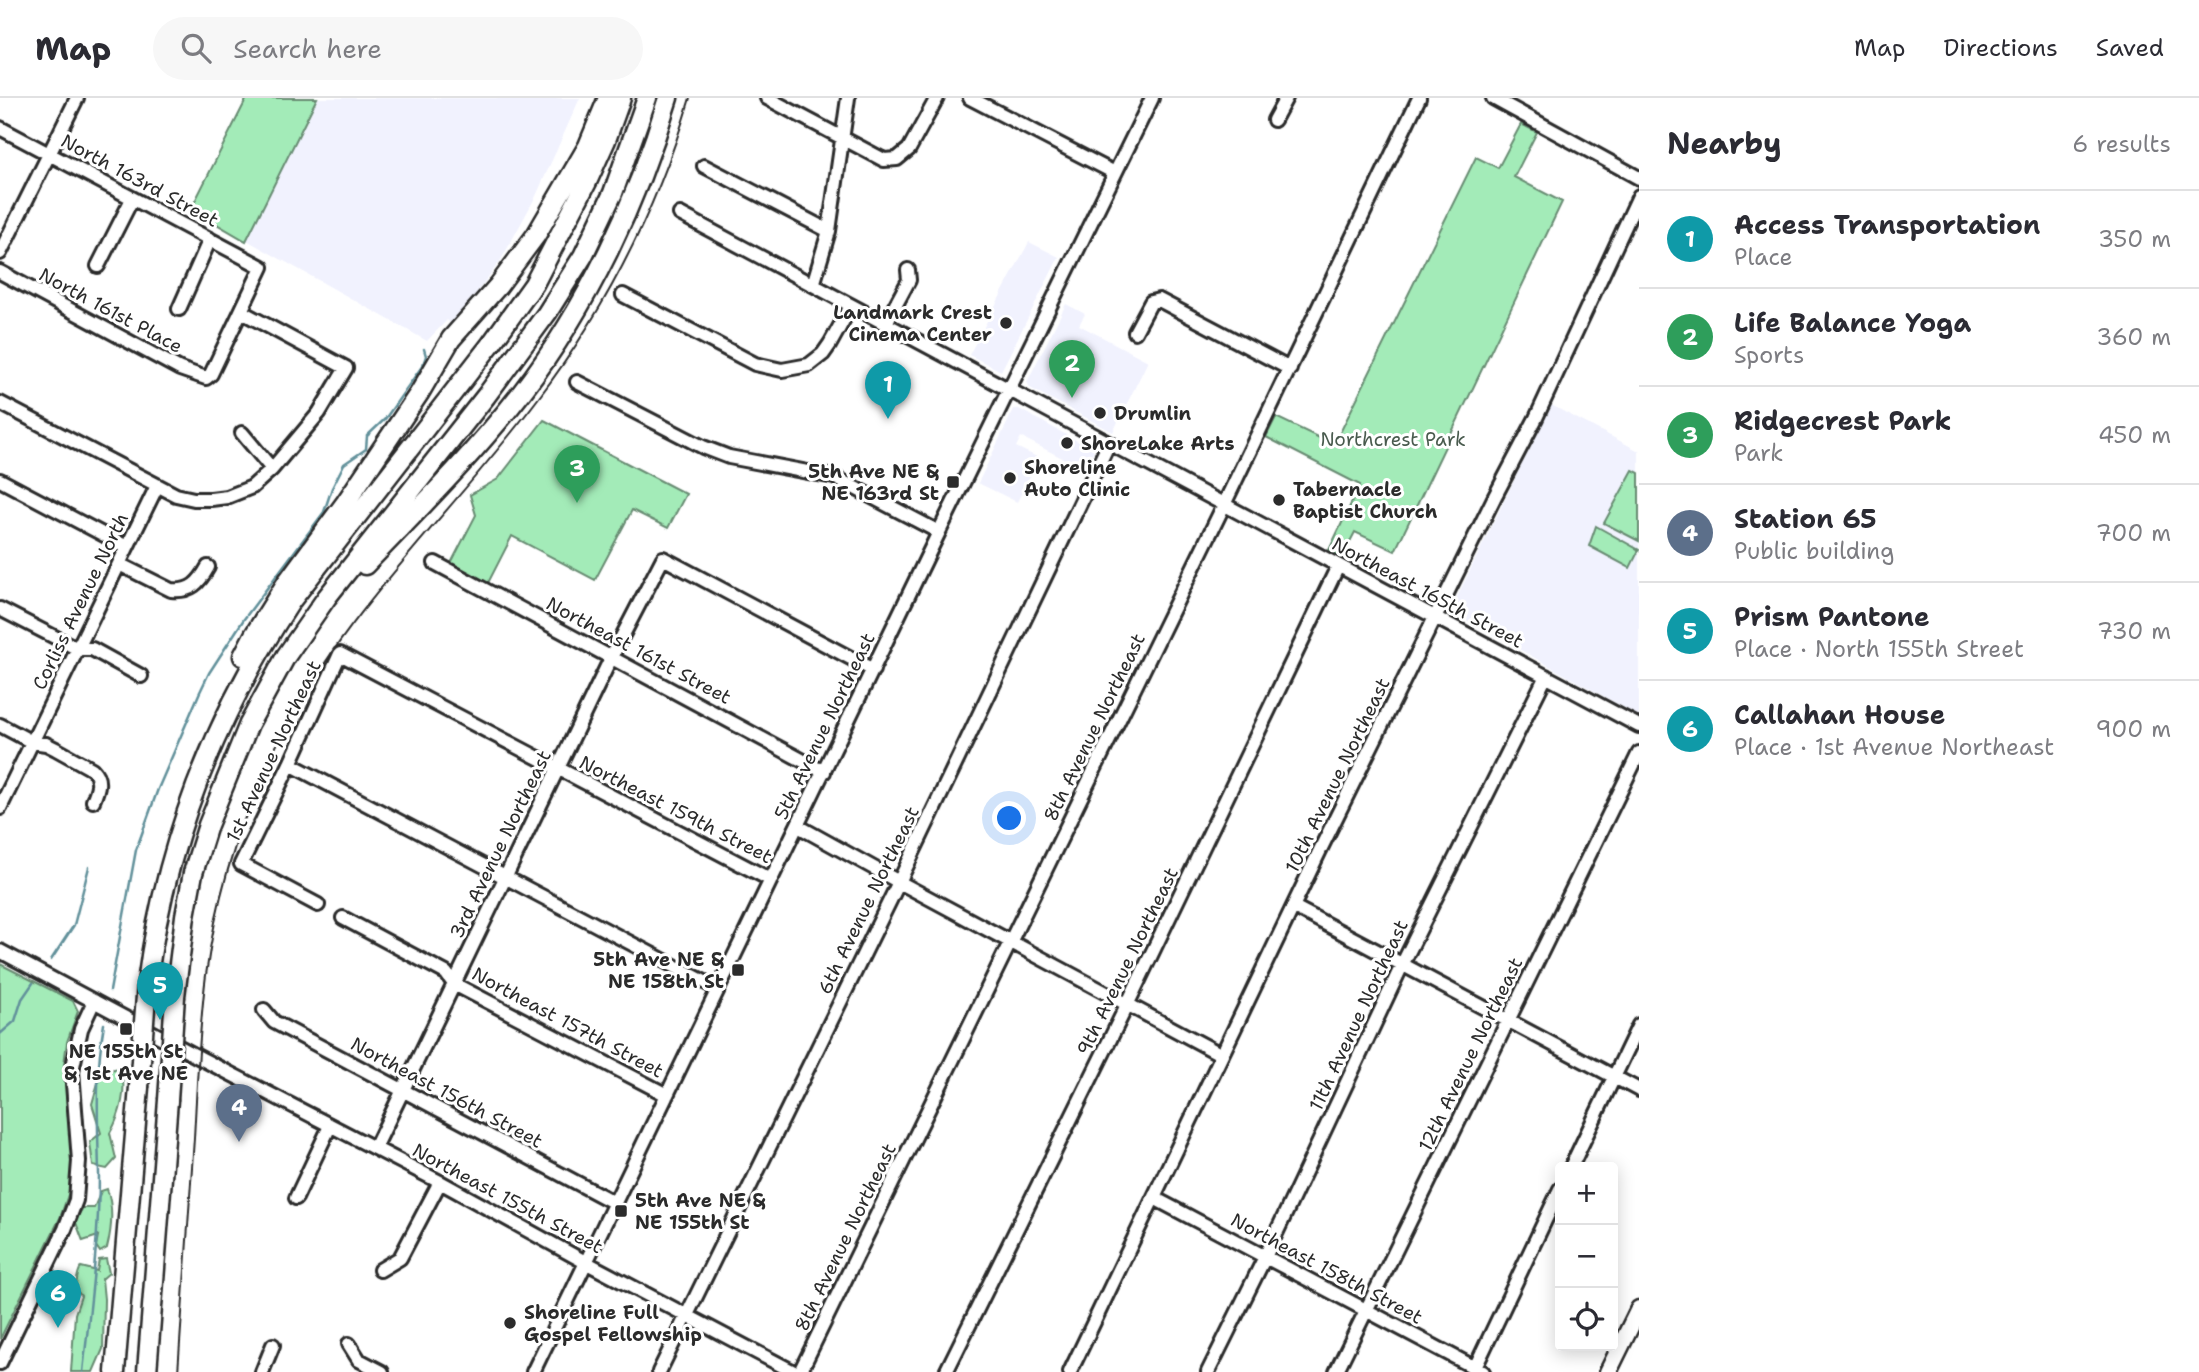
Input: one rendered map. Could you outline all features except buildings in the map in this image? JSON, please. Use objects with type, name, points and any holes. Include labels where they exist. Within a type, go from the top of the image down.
[{"type":"highway","points":[[192,793],[193,766],[221,699],[254,635],[287,582],[346,502],[420,392],[451,339],[511,269],[536,235],[588,146],[608,98]]},
{"type":"highway","points":[[115,1372],[147,983],[162,893],[192,793],[221,726],[263,644],[291,601],[491,344],[534,284],[597,162],[621,98]]},
{"type":"highway","points":[[147,1372],[175,996],[193,873],[208,825],[249,724],[286,656],[327,597],[486,397],[547,313],[583,256],[613,193],[647,98]]},
{"type":"highway","points":[[308,624],[451,476],[521,393],[592,281],[643,170],[668,98]]},
{"type":"main road","points":[[1608,1372],[1639,1309]]},
{"type":"street","points":[[0,253],[77,98]]},
{"type":"street","points":[[767,98],[884,160],[897,159],[909,149],[937,98]]},
{"type":"street","points":[[813,285],[829,230],[848,98]]},
{"type":"street","points":[[970,98],[1115,173]]},
{"type":"street","name":"5th Avenue Northeast","points":[[533,1372],[1152,98]]},
{"type":"street","points":[[1274,120],[1286,98]]},
{"type":"street","name":"8th Avenue Northeast","points":[[800,1372],[1224,505],[1419,98]]},
{"type":"street","points":[[1493,98],[1639,178]]},
{"type":"street","name":"North 163rd Street","points":[[0,128],[262,267],[242,312]]},
{"type":"street","points":[[704,166],[829,230]]},
{"type":"street","name":"10th Avenue Northeast","points":[[1070,1372],[1294,907],[1538,412],[1639,196]]},
{"type":"street","points":[[98,266],[132,199]]},
{"type":"street","name":"Northeast 165th Street","points":[[680,214],[1639,726]]},
{"type":"street","points":[[179,309],[210,239]]},
{"type":"street","points":[[886,323],[909,280],[908,270]]},
{"type":"street","name":"North 161st Place","points":[[0,272],[180,369],[206,378],[211,374],[242,312]]},
{"type":"street","points":[[623,295],[755,364],[771,369],[802,368],[816,361],[830,344],[851,306]]},
{"type":"street","points":[[1135,332],[1151,302],[1158,300],[1290,369]]},
{"type":"street","points":[[0,403],[176,495],[194,499],[227,497],[252,488],[272,469],[319,413],[346,368],[242,312]]},
{"type":"street","points":[[577,382],[703,447],[738,459],[834,477],[939,532]]},
{"type":"street","points":[[242,433],[272,469]]},
{"type":"street","name":"6th Avenue Northeast","points":[[659,1372],[899,882],[1109,443]]},
{"type":"street","points":[[0,480],[127,547]]},
{"type":"street","name":"Corliss Avenue North","points":[[0,808],[157,486]]},
{"type":"street","name":"3rd Avenue Northeast","points":[[375,1149],[611,657],[663,558],[873,670]]},
{"type":"street","name":"Northeast 161st Street","points":[[435,563],[824,772]]},
{"type":"street","points":[[119,564],[171,590],[180,591],[190,589],[200,582],[208,566]]},
{"type":"street","name":"9th Avenue Northeast","points":[[946,1372],[1128,1003],[1338,566]]},
{"type":"street","points":[[0,608],[78,649],[92,649],[141,676]]},
{"type":"street","name":"1st Avenue Northeast","points":[[318,905],[241,864],[340,654]]},
{"type":"street","name":"Northeast 159th Street","points":[[340,654],[771,880]]},
{"type":"street","name":"11th Avenue Northeast","points":[[1208,1372],[1403,963],[1546,676]]},
{"type":"street","points":[[0,725],[32,742],[46,744],[95,772],[99,784],[93,802]]},
{"type":"street","name":"12th Avenue Northeast","points":[[1336,1372],[1639,753]]},
{"type":"street","points":[[290,764],[719,989]]},
{"type":"street","points":[[798,826],[1222,1055]]},
{"type":"street","points":[[1294,907],[1639,1090]]},
{"type":"street","name":"Northeast 157th Street","points":[[343,919],[446,973],[454,984],[667,1095]]},
{"type":"street","name":"Northeast 155th Street","points":[[0,951],[794,1372]]},
{"type":"street","points":[[0,1363],[65,1229],[76,1200],[79,1161],[72,1071],[81,1029],[94,1001]]},
{"type":"street","name":"Northeast 156th Street","points":[[264,1010],[274,1022],[615,1203]]},
{"type":"street","points":[[1573,1162],[1639,1025]]},
{"type":"street","points":[[296,1198],[330,1126]]},
{"type":"street","points":[[380,1269],[400,1258],[440,1182]]},
{"type":"street","name":"Northeast 158th Street","points":[[1154,1198],[1477,1371]]},
{"type":"street","points":[[1477,1371],[1555,1200]]},
{"type":"street","points":[[349,1344],[359,1360],[382,1372]]},
{"type":"street","points":[[262,1372],[273,1345]]},
{"type":"shaded area","points":[[247,98],[580,98],[536,196],[501,260],[456,320],[451,324],[447,320],[427,341],[191,209]]},
{"type":"shaded area","points":[[1029,242],[1059,257],[1001,371],[969,355]]},
{"type":"shaded area","points":[[1066,304],[1085,314],[1079,325],[1148,361],[1113,432],[1030,388],[1027,382]]},
{"type":"shaded area","points":[[1551,405],[1639,451],[1639,716],[1452,612],[1452,607]]},
{"type":"shaded area","points":[[1014,409],[1019,409],[1094,450],[1084,469],[1021,437],[1016,447],[1039,458],[1017,502],[978,483]]},
{"type":"green space","points":[[247,98],[317,98],[246,241],[191,209]]},
{"type":"green space","name":"Northcrest Park","points":[[1521,124],[1537,132],[1514,177],[1562,202],[1395,551],[1355,532],[1342,557],[1329,550],[1360,485],[1266,437],[1276,417],[1334,445],[1476,157],[1498,168]]},
{"type":"green space","points":[[544,420],[686,494],[668,528],[632,510],[595,580],[512,536],[487,585],[450,565],[476,515],[470,495],[498,479]]},
{"type":"green space","points":[[1633,470],[1639,473],[1639,541],[1604,523]]},
{"type":"green space","points":[[1596,526],[1639,550],[1630,568],[1589,546]]},
{"type":"green space","points":[[0,964],[73,1001],[78,1011],[67,1042],[64,1064],[73,1161],[71,1186],[60,1218],[0,1339]]},
{"type":"green space","points":[[119,1068],[123,1083],[122,1101],[110,1133],[116,1159],[107,1169],[93,1166],[90,1142],[101,1133],[92,1104],[101,1072]]},
{"type":"green space","points":[[107,1189],[111,1204],[111,1226],[107,1248],[100,1252],[96,1246],[98,1236],[83,1241],[75,1220],[83,1208],[94,1208],[101,1191]]},
{"type":"green space","points":[[106,1259],[109,1273],[102,1279],[103,1349],[93,1372],[71,1372],[75,1314],[81,1296],[75,1288],[78,1273],[81,1267],[97,1271],[99,1260]]},
{"type":"waterway","points":[[110,991],[136,850],[158,789],[209,673],[244,619],[324,512],[344,464],[366,449],[367,436],[385,419],[423,365],[426,356],[424,349]]},
{"type":"waterway","points":[[51,960],[74,925],[89,867]]},
{"type":"waterway","points":[[0,1034],[15,1021],[22,999],[33,983]]},
{"type":"waterway","points":[[83,1372],[97,1224],[98,1080],[104,1024]]},
{"type":"tram line","points":[[178,1372],[206,975],[226,876],[247,812],[290,720],[345,635],[375,595],[506,440],[586,330],[646,218],[690,98]]},
{"type":"place","name":"Landmark Crest Cinema Center","points":[[1006,323]]},
{"type":"place","name":"Life Balance Yoga","points":[[1072,398]]},
{"type":"place","name":"Drumlin","points":[[1100,413]]},
{"type":"place","name":"Access Transportation","points":[[888,419]]},
{"type":"place","name":"ShoreLake Arts","points":[[1067,443]]},
{"type":"place","name":"Shoreline Auto Clinic","points":[[1010,478]]},
{"type":"place","name":"5th Ave NE & NE 163rd St","points":[[953,482]]},
{"type":"place","name":"Tabernacle Baptist Church","points":[[1279,500]]},
{"type":"place","name":"Ridgecrest Park","points":[[577,503]]},
{"type":"place","name":"5th Ave NE & NE 158th St","points":[[738,970]]},
{"type":"place","name":"Prism Pantone","points":[[160,1020]]},
{"type":"place","name":"NE 155th St & 1st Ave NE","points":[[126,1029]]},
{"type":"place","name":"Station 65","points":[[239,1142]]},
{"type":"place","name":"5th Ave NE & NE 155th St","points":[[621,1211]]},
{"type":"place","name":"Shoreline Full Gospel Fellowship","points":[[510,1323]]},
{"type":"place","name":"Callahan House","points":[[58,1328]]}]
